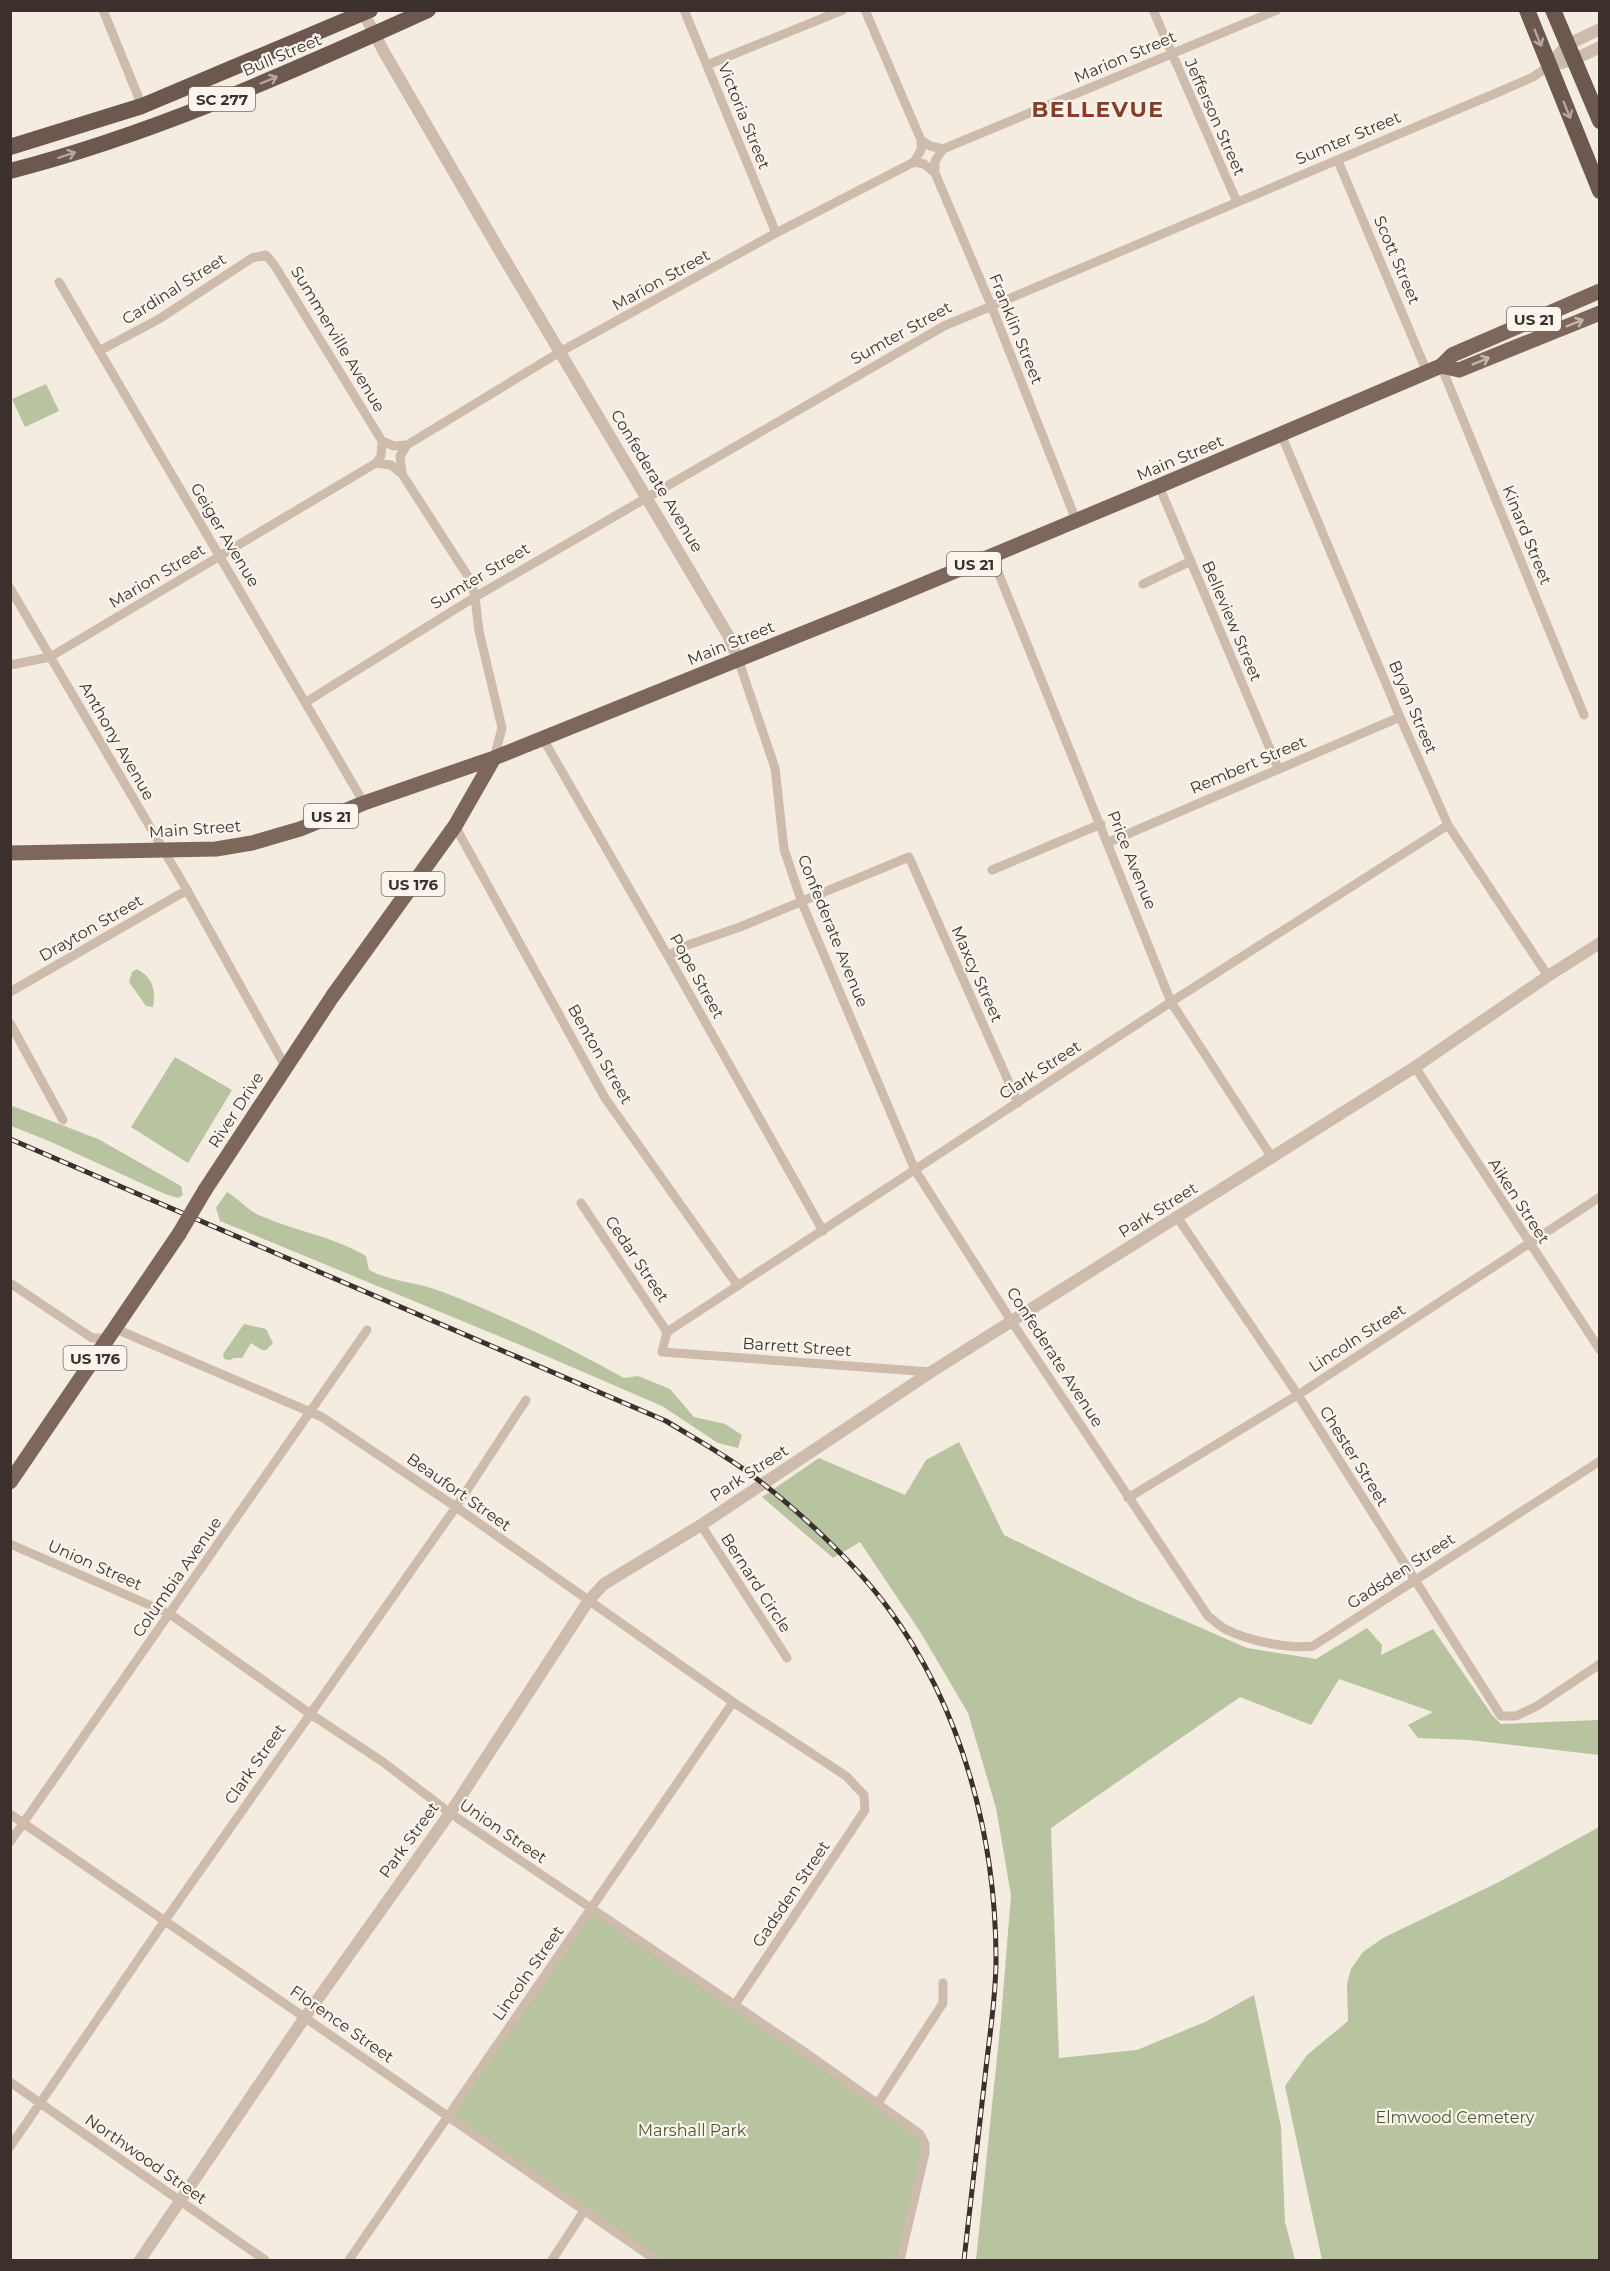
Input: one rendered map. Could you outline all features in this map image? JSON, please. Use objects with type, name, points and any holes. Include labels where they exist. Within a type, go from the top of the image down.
[{"type":"highway","name":"Bull Street","points":[[10,171],[147,129],[246,90],[428,10]]},
{"type":"highway","points":[[1527,10],[1599,191]]},
{"type":"highway","points":[[1553,10],[1599,121]]},
{"type":"highway","name":"Bull Street","points":[[10,147],[142,106],[365,12]]},
{"type":"main road","name":"Main Street","points":[[10,853],[216,849],[252,843],[300,829],[364,803],[494,758],[992,556],[1434,369],[1452,355],[1599,291]]},
{"type":"main road","name":"Main Street","points":[[1434,369],[1459,370],[1599,313]]},
{"type":"main road","name":"River Drive","points":[[10,1482],[179,1234],[285,1066],[455,826],[494,758]]},
{"type":"street","points":[[103,10],[142,106]]},
{"type":"street","name":"Victoria Street","points":[[684,10],[776,233]]},
{"type":"street","points":[[707,65],[843,10]]},
{"type":"street","points":[[865,10],[921,140],[921,150],[914,162],[924,164],[935,173]]},
{"type":"street","name":"Jefferson Street","points":[[1153,10],[1237,202]]},
{"type":"street","name":"Marion Street","points":[[944,149],[1277,10]]},
{"type":"street","name":"Confederate Avenue","points":[[365,12],[374,34],[498,248],[728,635],[775,768],[784,849],[802,903],[915,1170],[1012,1322],[1208,1616]]},
{"type":"street","name":"Sumter Street","points":[[306,702],[476,597],[944,326],[1520,83],[1570,53],[1599,29]]},
{"type":"street","name":"Sumter Street","points":[[1570,53],[1599,47]]},
{"type":"street","points":[[921,140],[930,147],[944,149],[935,161],[935,173]]},
{"type":"street","name":"Scott Street","points":[[1338,161],[1434,369]]},
{"type":"street","name":"Marion Street","points":[[407,445],[560,352],[776,233],[914,162]]},
{"type":"street","name":"Franklin Street","points":[[935,173],[991,305],[1076,520]]},
{"type":"street","name":"Cardinal Street","points":[[99,351],[159,319],[252,258],[266,255]]},
{"type":"street","name":"Summerville Avenue","points":[[266,255],[275,266],[382,441]]},
{"type":"street","name":"Geiger Avenue","points":[[59,282],[364,803]]},
{"type":"street","name":"Kinard Street","points":[[1434,369],[1584,715]]},
{"type":"street","name":"Bryan Street","points":[[1281,434],[1448,825],[1548,976]]},
{"type":"street","points":[[407,445],[394,446],[382,441],[381,456],[376,463],[391,465],[402,474],[471,581],[476,597],[479,631],[502,728],[494,758]]},
{"type":"street","points":[[402,474],[400,456],[407,445]]},
{"type":"street","name":"Marion Street","points":[[10,665],[50,657],[376,463]]},
{"type":"street","name":"Belleview Street","points":[[1159,486],[1278,768]]},
{"type":"street","name":"Price Avenue","points":[[992,556],[1109,842],[1171,1002],[1273,1159]]},
{"type":"street","points":[[1143,584],[1191,561]]},
{"type":"street","name":"Anthony Avenue","points":[[10,588],[187,890],[285,1066]]},
{"type":"street","name":"Rembert Street","points":[[1109,842],[1400,717]]},
{"type":"street","name":"Pope Street","points":[[542,737],[822,1231]]},
{"type":"street","points":[[992,870],[1101,824]]},
{"type":"street","name":"Clark Street","points":[[667,1332],[1171,1002],[1448,825]]},
{"type":"street","name":"Benton Street","points":[[455,826],[605,1098],[738,1286]]},
{"type":"street","name":"Maxcy Street","points":[[802,903],[909,857],[1018,1103]]},
{"type":"street","name":"Drayton Street","points":[[10,992],[187,890]]},
{"type":"street","points":[[668,956],[685,946],[802,903]]},
{"type":"street","name":"Park Street","points":[[140,2260],[305,2017],[450,1813],[590,1600],[604,1584],[700,1525],[931,1372],[1273,1159],[1599,943]]},
{"type":"street","points":[[10,1023],[63,1120]]},
{"type":"street","name":"Aiken Street","points":[[1415,1067],[1599,1350]]},
{"type":"street","name":"Lincoln Street","points":[[1128,1498],[1298,1395],[1599,1197]]},
{"type":"street","name":"Cedar Street","points":[[581,1203],[667,1332]]},
{"type":"street","name":"Chester Street","points":[[1177,1217],[1298,1395],[1501,1716],[1516,1716],[1537,1706],[1599,1664]]},
{"type":"street","points":[[10,1283],[92,1338],[105,1338],[116,1329]]},
{"type":"street","name":"Beaufort Street","points":[[116,1329],[310,1411],[456,1507],[733,1702],[846,1776],[864,1796]]},
{"type":"street","name":"Columbia Avenue","points":[[10,1842],[367,1329]]},
{"type":"street","name":"Barrett Street","points":[[667,1332],[662,1352],[931,1372]]},
{"type":"street","name":"Clark Street","points":[[10,2147],[309,1713],[456,1507],[526,1400]]},
{"type":"street","name":"Gadsden Street","points":[[1208,1616],[1226,1630],[1256,1639],[1296,1648],[1313,1646],[1599,1461]]},
{"type":"street","name":"Bernard Circle","points":[[700,1525],[787,1658]]},
{"type":"street","name":"Union Street","points":[[10,1544],[170,1614],[309,1713],[383,1762],[450,1813],[806,2053],[920,2134],[925,2152],[900,2260]]},
{"type":"street","name":"Lincoln Street","points":[[349,2260],[733,1702]]},
{"type":"street","name":"Gadsden Street","points":[[734,2006],[865,1810],[864,1796]]},
{"type":"street","name":"Florence Street","points":[[10,1814],[166,1919],[656,2260]]},
{"type":"street","points":[[878,2103],[943,2003],[943,1983]]},
{"type":"street","name":"Northwood Street","points":[[10,2082],[265,2260]]},
{"type":"street","points":[[552,2260],[584,2211]]},
{"type":"green space","points":[[46,384],[59,411],[25,427],[12,399]]},
{"type":"green space","points":[[137,969],[150,980],[154,995],[153,1007],[146,1006],[129,982],[132,972]]},
{"type":"green space","points":[[175,1057],[232,1090],[188,1163],[131,1127]]},
{"type":"green space","points":[[10,1105],[98,1139],[181,1186],[183,1195],[178,1198],[165,1194],[11,1126]]},
{"type":"green space","points":[[227,1192],[261,1216],[327,1238],[366,1256],[369,1270],[377,1274],[440,1291],[534,1331],[624,1378],[638,1376],[670,1389],[694,1417],[725,1424],[742,1435],[738,1448],[718,1443],[662,1406],[220,1221],[216,1208]]},
{"type":"green space","points":[[244,1324],[266,1329],[273,1343],[266,1350],[262,1350],[251,1343],[242,1358],[224,1359],[223,1354]]},
{"type":"green space","points":[[959,1442],[1004,1535],[1135,1599],[1247,1648],[1316,1659],[1367,1628],[1382,1645],[1381,1655],[1433,1629],[1492,1715],[1501,1724],[1599,1720],[1599,1755],[1469,1740],[1418,1738],[1408,1725],[1433,1712],[1339,1679],[1311,1725],[1240,1697],[1051,1828],[1059,2058],[1137,2050],[1205,2022],[1254,1995],[1281,2127],[1285,2222],[1295,2260],[976,2260],[1001,2019],[1011,1895],[996,1808],[968,1713],[921,1633],[860,1542],[833,1558],[762,1497],[819,1458],[905,1495],[926,1460]]},
{"type":"green space","name":"Elmwood Cemetery","points":[[1599,1827],[1599,2260],[1322,2260],[1285,2086],[1307,2055],[1348,2021],[1347,1984],[1351,1969],[1363,1952],[1383,1938],[1499,1882]]},
{"type":"green space","name":"Marshall Park","points":[[590,1909],[878,2103],[925,2144],[900,2260],[656,2260],[449,2115]]},
{"type":"railway","points":[[10,1139],[666,1421],[729,1459],[767,1487],[823,1536],[874,1590],[914,1647],[955,1731],[970,1775],[990,1867],[996,1960],[995,1989],[964,2260]]},
{"type":"district","name":"BELLEVUE","points":[[1098,109]]}]
